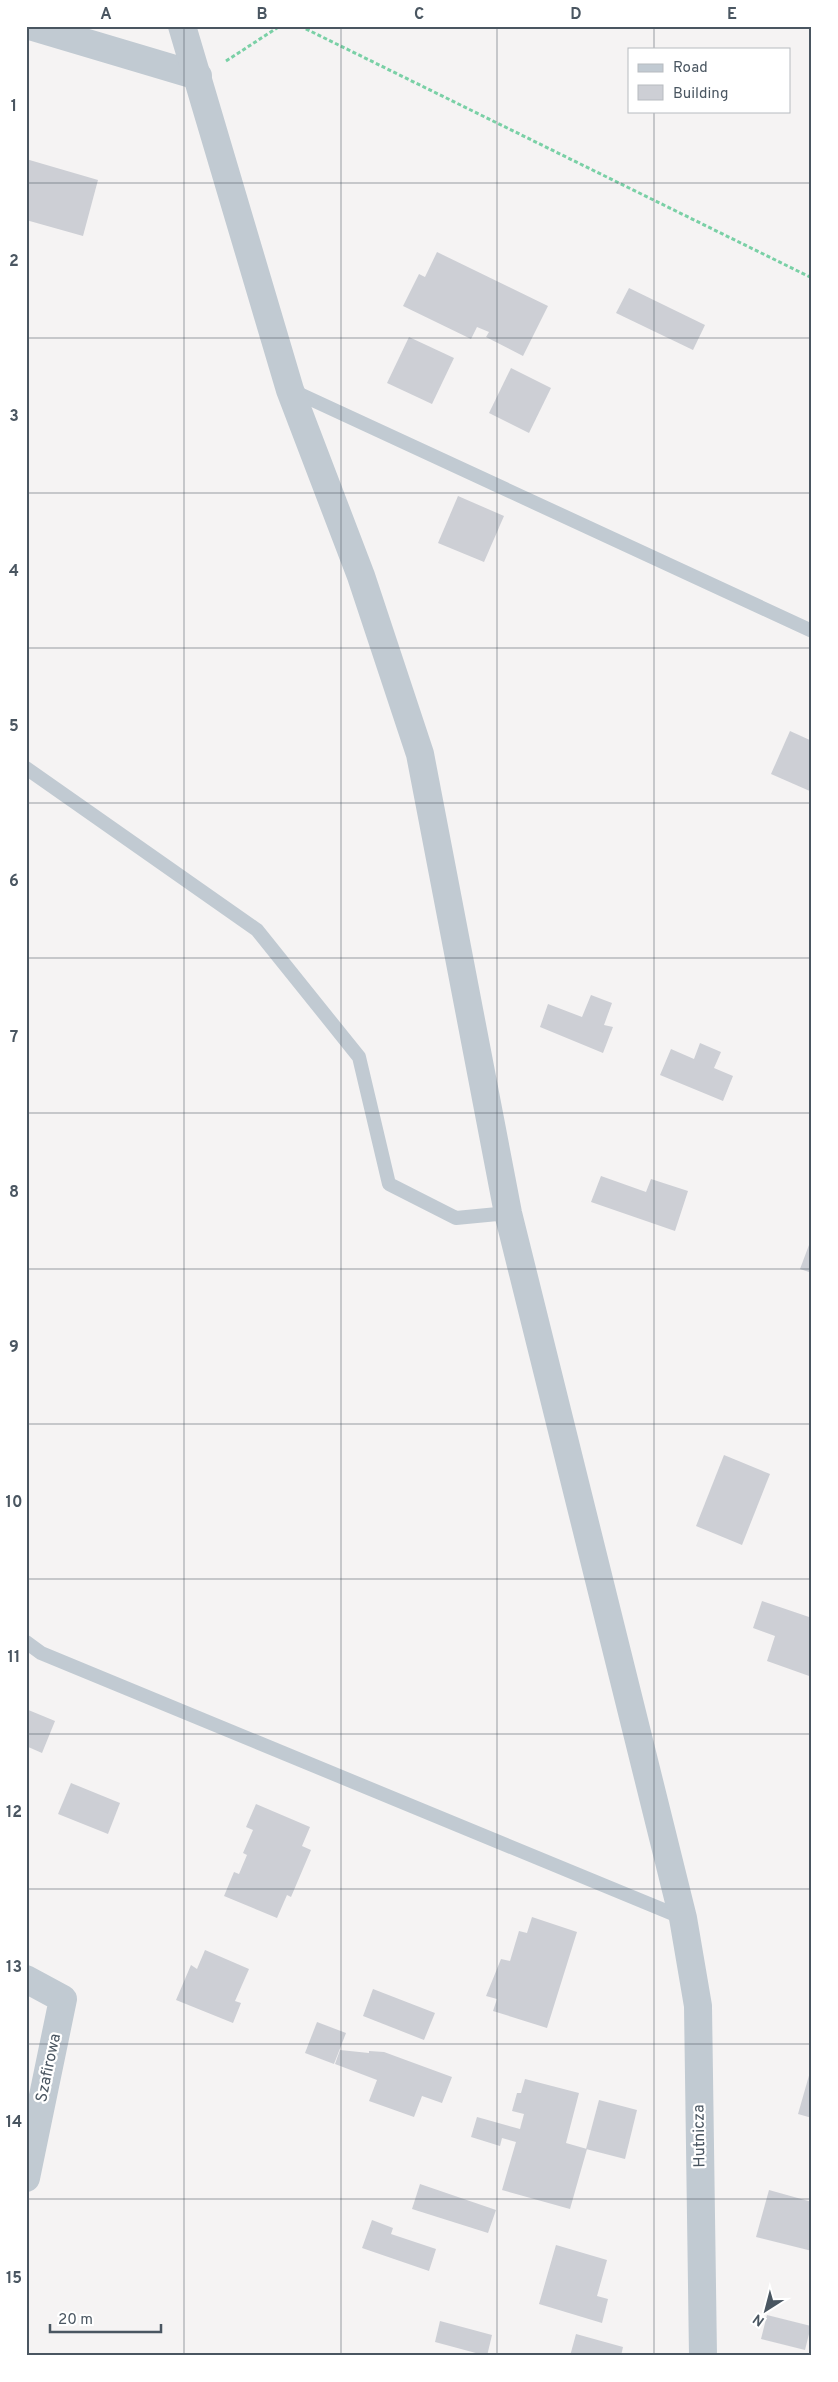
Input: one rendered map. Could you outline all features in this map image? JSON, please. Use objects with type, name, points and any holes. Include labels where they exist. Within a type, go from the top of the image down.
[{"type":"street","points":[[30,26],[198,76]]},
{"type":"street","name":"Hutnicza","points":[[182,26],[290,390],[361,576],[420,754],[508,1213],[683,1918],[698,2006],[703,2356]]},
{"type":"street","name":"Szafirowa","points":[[26,1979],[63,2000],[26,2178]]},
{"type":"lane","points":[[290,390],[812,630]]},
{"type":"lane","points":[[26,768],[257,930],[359,1057],[389,1184],[456,1218],[508,1213]]},
{"type":"lane","points":[[26,1642],[42,1653],[683,1918]]},
{"type":"path","points":[[198,76],[216,68],[280,26]]},
{"type":"path","points":[[300,26],[812,278]]},
{"type":"building","points":[[26,159],[98,180],[83,236],[26,220]]},
{"type":"building","points":[[437,252],[548,306],[523,356],[486,337],[489,332],[477,327],[471,339],[403,306],[419,274],[425,277]]},
{"type":"building","points":[[629,288],[705,325],[693,350],[616,313]]},
{"type":"building","points":[[409,337],[454,358],[432,404],[387,383]]},
{"type":"building","points":[[511,368],[551,388],[529,433],[489,413]]},
{"type":"building","points":[[458,496],[504,516],[484,562],[438,543]]},
{"type":"building","points":[[790,731],[812,741],[812,792],[771,774]]},
{"type":"building","points":[[591,995],[612,1003],[604,1025],[613,1027],[603,1053],[540,1027],[548,1004],[582,1017]]},
{"type":"building","points":[[700,1043],[721,1052],[714,1068],[733,1076],[723,1101],[660,1075],[671,1049],[694,1059]]},
{"type":"building","points":[[601,1176],[646,1192],[651,1179],[688,1191],[675,1231],[591,1202]]},
{"type":"building","points":[[812,1237],[812,1273],[800,1269]]},
{"type":"building","points":[[724,1455],[770,1474],[742,1545],[696,1526]]},
{"type":"building","points":[[762,1601],[812,1618],[812,1677],[767,1661],[775,1636],[753,1628]]},
{"type":"building","points":[[26,1709],[55,1721],[42,1753],[26,1746]]},
{"type":"building","points":[[71,1783],[120,1803],[108,1834],[58,1814]]},
{"type":"building","points":[[256,1804],[310,1827],[302,1846],[311,1850],[291,1897],[287,1895],[277,1918],[224,1896],[234,1872],[239,1874],[247,1855],[243,1853],[253,1830],[246,1827]]},
{"type":"building","points":[[532,1917],[577,1932],[547,2028],[493,2011],[497,1999],[486,1996],[501,1959],[510,1961],[519,1931],[527,1933]]},
{"type":"building","points":[[205,1950],[249,1969],[235,2001],[241,2003],[233,2023],[176,2000],[191,1965],[197,1969]]},
{"type":"building","points":[[373,1989],[435,2013],[424,2040],[363,2016]]},
{"type":"building","points":[[317,2022],[346,2033],[334,2064],[305,2053]]},
{"type":"building","points":[[340,2050],[369,2053],[369,2051],[384,2052],[452,2077],[442,2103],[422,2096],[414,2117],[369,2101],[377,2080],[335,2064]]},
{"type":"building","points":[[810,2072],[812,2073],[812,2118],[798,2114]]},
{"type":"building","points":[[525,2079],[579,2093],[566,2143],[587,2149],[570,2209],[502,2190],[516,2142],[502,2138],[500,2146],[471,2137],[477,2117],[520,2129],[524,2114],[512,2111],[517,2093],[521,2093]]},
{"type":"building","points":[[599,2100],[637,2110],[625,2159],[586,2149]]},
{"type":"building","points":[[420,2184],[496,2210],[488,2233],[412,2209]]},
{"type":"building","points":[[769,2190],[812,2202],[812,2251],[756,2237]]},
{"type":"building","points":[[372,2220],[393,2228],[391,2234],[436,2249],[429,2271],[362,2248]]},
{"type":"building","points":[[556,2245],[607,2260],[597,2296],[608,2299],[602,2323],[539,2304]]},
{"type":"building","points":[[767,2315],[811,2326],[805,2350],[761,2339]]},
{"type":"building","points":[[440,2321],[492,2335],[487,2356],[435,2342]]},
{"type":"building","points":[[576,2334],[623,2347],[621,2356],[570,2356]]}]
